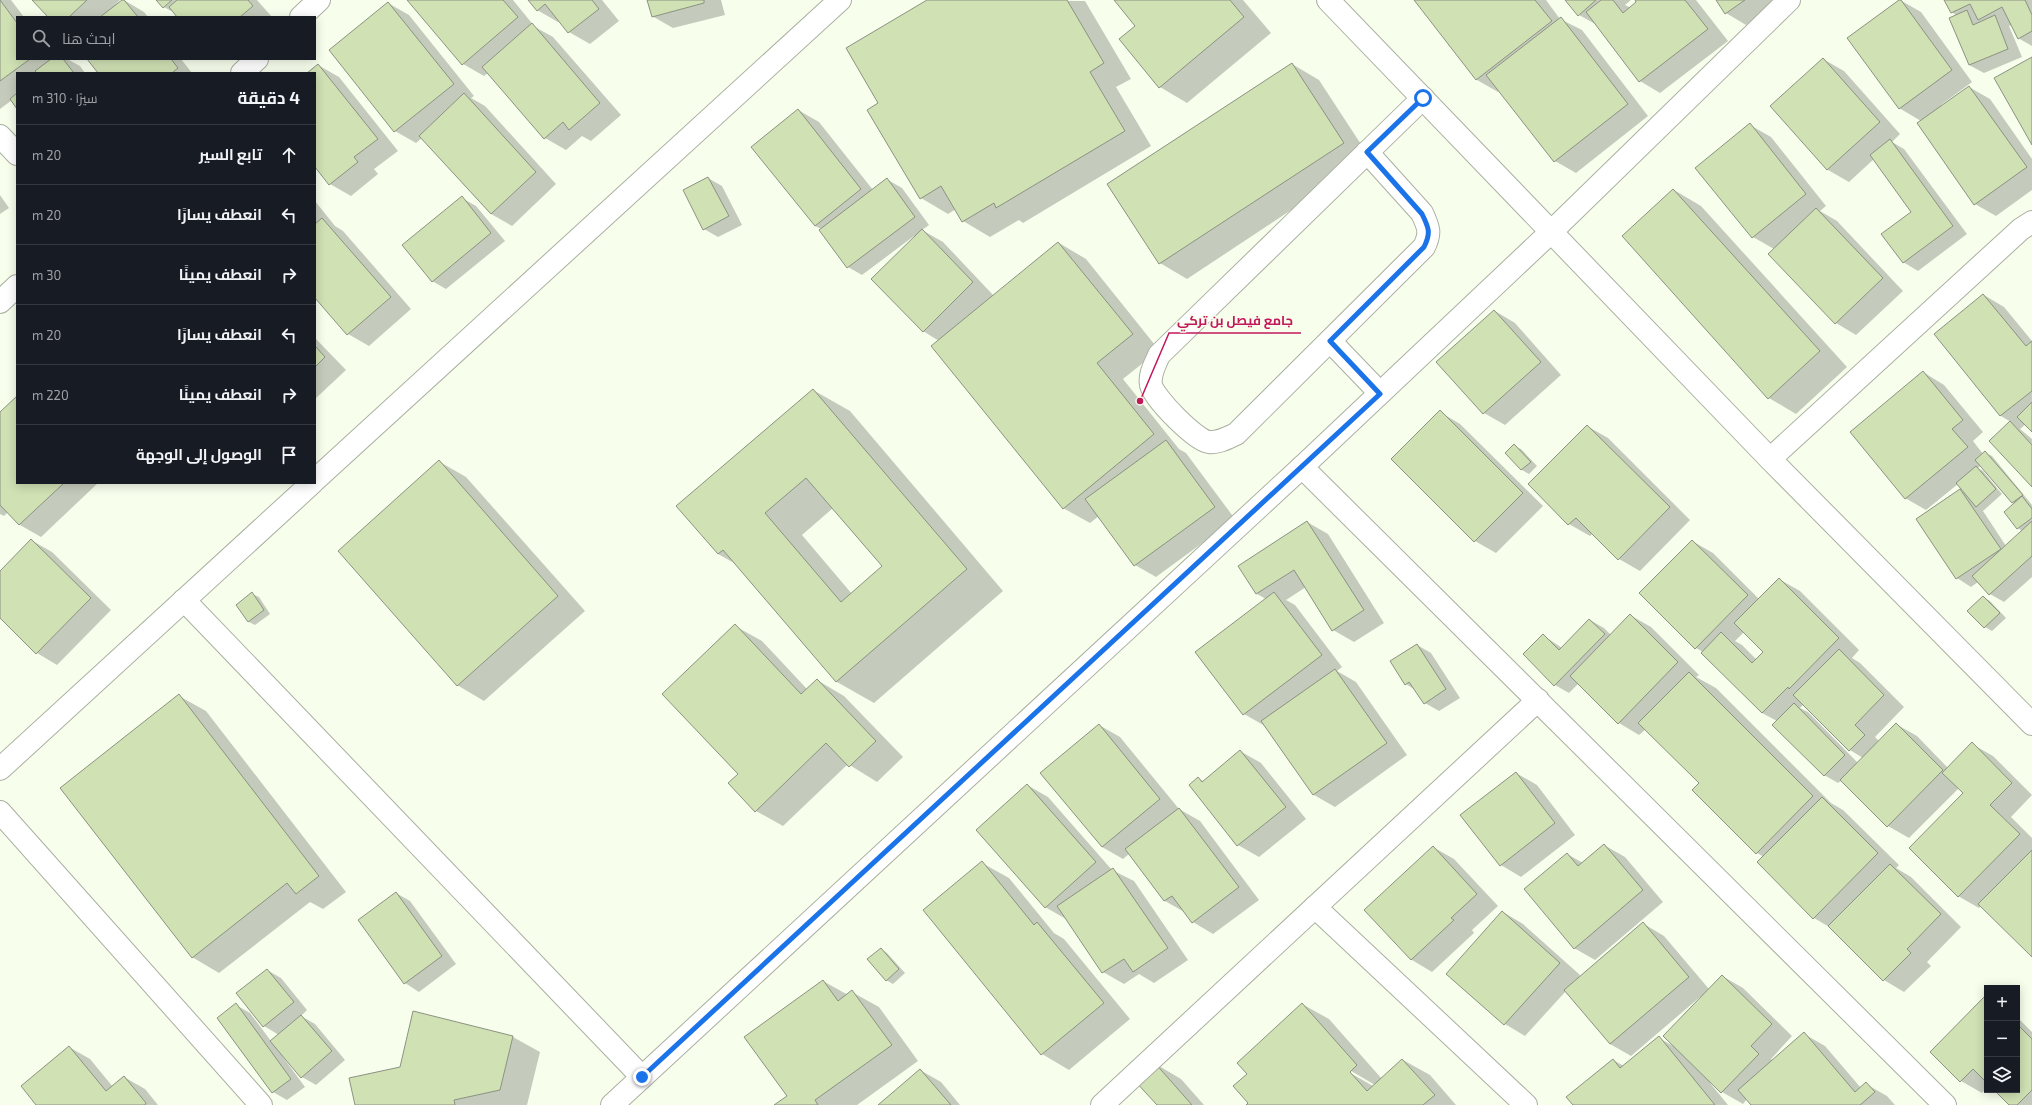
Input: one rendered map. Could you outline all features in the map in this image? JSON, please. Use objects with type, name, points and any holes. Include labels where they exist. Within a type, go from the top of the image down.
[{"type":"street","points":[[302,16],[319,0]]},
{"type":"street","points":[[316,477],[840,0]]},
{"type":"street","points":[[1330,0],[1770,460],[2032,724]]},
{"type":"street","points":[[612,1105],[1380,394],[1551,232],[1788,0]]},
{"type":"street","points":[[243,72],[256,60]]},
{"type":"street","points":[[1367,152],[1422,214],[1427,224],[1429,236],[1424,247],[1236,434],[1220,441],[1208,442],[1194,435],[1157,396],[1152,386],[1151,375],[1159,355],[1367,152],[1423,98]]},
{"type":"street","points":[[0,136],[16,153]]},
{"type":"street","points":[[1770,460],[2028,230]]},
{"type":"street","points":[[0,302],[16,287]]},
{"type":"street","points":[[1330,341],[1380,394]]},
{"type":"street","points":[[1302,467],[1946,1105]]},
{"type":"street","points":[[0,768],[309,484]]},
{"type":"street","points":[[184,600],[642,1077]]},
{"type":"street","points":[[1102,1105],[1538,700]]},
{"type":"street","points":[[0,812],[261,1105]]},
{"type":"street","points":[[1315,907],[1518,1103]]},
{"type":"building","points":[[0,0],[16,22],[16,60],[29,60],[0,81]]},
{"type":"building","points":[[32,0],[87,0],[70,16],[47,16]]},
{"type":"building","points":[[124,0],[137,16],[101,16]]},
{"type":"building","points":[[156,0],[172,0],[163,8]]},
{"type":"building","points":[[177,0],[248,0],[253,6],[241,16],[176,16],[169,7]]},
{"type":"building","points":[[407,0],[503,0],[518,17],[462,65]]},
{"type":"building","points":[[528,0],[592,0],[599,9],[568,33],[545,4],[537,11]]},
{"type":"building","points":[[647,0],[704,0],[704,3],[652,17]]},
{"type":"building","points":[[927,0],[1067,0],[1104,63],[1090,72],[1125,131],[996,208],[994,203],[962,222],[941,186],[920,199],[867,110],[878,103],[846,48]]},
{"type":"building","points":[[1114,0],[1230,0],[1244,17],[1159,88],[1119,39],[1135,26]]},
{"type":"building","points":[[1414,0],[1535,0],[1552,21],[1476,80]]},
{"type":"building","points":[[1565,0],[1596,0],[1578,16]]},
{"type":"building","points":[[1601,0],[1613,0],[1623,13],[1636,2],[1635,0],[1685,0],[1708,29],[1639,82],[1586,12]]},
{"type":"building","points":[[1716,0],[1745,0],[1725,14]]},
{"type":"building","points":[[1901,0],[1952,70],[1899,109],[1847,38]]},
{"type":"building","points":[[1944,0],[2025,0],[2032,15],[2032,31],[2018,39],[2002,7],[1978,20],[1970,4],[1951,13]]},
{"type":"building","points":[[388,2],[454,84],[394,132],[329,50]]},
{"type":"building","points":[[1967,10],[1973,25],[1995,15],[2008,49],[1969,65],[1949,18]]},
{"type":"building","points":[[1561,17],[1628,104],[1554,162],[1486,75]]},
{"type":"building","points":[[532,23],[600,103],[569,130],[563,122],[544,139],[482,67]]},
{"type":"building","points":[[2032,57],[2032,145],[1994,78]]},
{"type":"building","points":[[1823,58],[1880,122],[1827,170],[1770,106]]},
{"type":"building","points":[[50,60],[64,60],[73,72],[36,72],[35,71]]},
{"type":"building","points":[[88,60],[172,60],[178,68],[173,72],[97,72]]},
{"type":"building","points":[[1292,63],[1344,143],[1159,264],[1107,184]]},
{"type":"building","points":[[318,64],[378,139],[354,157],[358,162],[329,185],[316,168],[316,72],[308,72]]},
{"type":"building","points":[[1969,86],[2027,167],[1974,205],[1917,123]]},
{"type":"building","points":[[464,93],[536,172],[491,214],[419,136]]},
{"type":"building","points":[[16,94],[16,108],[10,99]]},
{"type":"building","points":[[798,109],[861,189],[815,226],[751,147]]},
{"type":"building","points":[[1750,123],[1806,194],[1752,238],[1695,168]]},
{"type":"building","points":[[1890,139],[1953,226],[1903,263],[1881,234],[1911,212],[1870,155]]},
{"type":"building","points":[[708,177],[729,216],[703,230],[683,190]]},
{"type":"building","points":[[887,178],[915,217],[847,268],[819,230]]},
{"type":"building","points":[[1673,189],[1820,351],[1768,399],[1622,236]]},
{"type":"building","points":[[462,196],[491,233],[432,282],[402,245]]},
{"type":"building","points":[[1816,208],[1883,278],[1835,324],[1768,254]]},
{"type":"building","points":[[322,218],[391,297],[347,335],[316,299],[316,223]]},
{"type":"building","points":[[922,229],[973,282],[923,332],[871,279]]},
{"type":"building","points":[[1058,242],[1133,334],[1097,363],[1154,434],[1063,509],[931,346]]},
{"type":"building","points":[[1983,294],[2026,346],[2032,341],[2032,391],[2000,416],[1934,334]]},
{"type":"building","points":[[1494,310],[1541,362],[1483,414],[1436,362]]},
{"type":"building","points":[[316,347],[325,357],[316,366]]},
{"type":"building","points":[[1923,371],[1963,420],[1952,429],[1968,447],[1905,499],[1850,432]]},
{"type":"building","points":[[813,389],[967,569],[836,682],[723,550],[718,554],[676,506]],"holes":[[[806,478],[882,566],[841,602],[765,513]]]},
{"type":"building","points":[[16,397],[16,484],[63,484],[19,525],[0,505],[0,412]]},
{"type":"building","points":[[2032,402],[2032,432],[2017,417]]},
{"type":"building","points":[[1440,410],[1523,493],[1474,542],[1391,459]]},
{"type":"building","points":[[2010,421],[2032,445],[2032,487],[1989,441]]},
{"type":"building","points":[[1587,425],[1670,507],[1618,560],[1576,518],[1568,525],[1528,484]]},
{"type":"building","points":[[1166,440],[1215,507],[1134,566],[1085,499]]},
{"type":"building","points":[[1514,444],[1531,462],[1521,470],[1505,453]]},
{"type":"building","points":[[1985,451],[2023,495],[2012,503],[1975,460]]},
{"type":"building","points":[[439,460],[558,596],[457,686],[338,551]]},
{"type":"building","points":[[1976,466],[1996,489],[1976,507],[1956,483]]},
{"type":"building","points":[[1960,489],[2001,549],[1956,579],[1916,519]]},
{"type":"building","points":[[2022,496],[2032,509],[2032,518],[2017,529],[2004,512]]},
{"type":"building","points":[[1307,521],[1364,610],[1332,631],[1294,570],[1256,594],[1238,566]]},
{"type":"building","points":[[2032,521],[2032,556],[1989,595],[1972,576]]},
{"type":"building","points":[[31,539],[91,598],[36,654],[0,618],[0,571]]},
{"type":"building","points":[[1692,540],[1748,595],[1695,649],[1639,593]]},
{"type":"building","points":[[1779,578],[1839,638],[1789,689],[1788,687],[1762,713],[1701,653],[1721,632],[1752,663],[1763,652],[1734,623]]},
{"type":"building","points":[[252,592],[264,610],[248,622],[236,605]]},
{"type":"building","points":[[1274,592],[1322,655],[1243,715],[1195,652]]},
{"type":"building","points":[[1983,596],[2000,613],[1984,628],[1967,611]]},
{"type":"building","points":[[1630,614],[1678,662],[1618,724],[1570,676]]},
{"type":"building","points":[[1589,619],[1605,634],[1554,686],[1523,654],[1543,634],[1559,650]]},
{"type":"building","points":[[735,624],[801,694],[817,679],[876,741],[849,767],[826,743],[755,812],[728,783],[738,774],[662,694]]},
{"type":"building","points":[[1417,644],[1446,689],[1424,704],[1409,682],[1405,685],[1390,661]]},
{"type":"building","points":[[1839,649],[1884,695],[1855,725],[1865,735],[1849,751],[1793,695]]},
{"type":"building","points":[[1335,669],[1387,743],[1313,795],[1261,721]]},
{"type":"building","points":[[1689,672],[1813,796],[1756,854],[1692,790],[1699,783],[1638,723]]},
{"type":"building","points":[[179,694],[319,876],[296,894],[287,883],[192,958],[60,788]]},
{"type":"building","points":[[1794,703],[1845,755],[1824,776],[1772,725]]},
{"type":"building","points":[[1896,723],[1943,770],[1887,827],[1840,780]]},
{"type":"building","points":[[1099,724],[1160,799],[1102,847],[1040,773]]},
{"type":"building","points":[[1972,742],[2012,783],[1990,805],[2020,834],[1958,897],[1909,848],[1963,793],[1942,773]]},
{"type":"building","points":[[1240,750],[1286,807],[1237,846],[1189,785],[1198,777],[1202,782]]},
{"type":"building","points":[[1516,772],[1555,823],[1500,866],[1460,815]]},
{"type":"building","points":[[1027,784],[1096,862],[1045,908],[976,830]]},
{"type":"building","points":[[1822,797],[1878,853],[1813,919],[1757,862]]},
{"type":"building","points":[[1179,808],[1239,887],[1192,923],[1172,896],[1164,901],[1125,849]]},
{"type":"building","points":[[1604,844],[1643,890],[1574,949],[1524,889],[1567,853],[1578,866]]},
{"type":"building","points":[[1433,846],[1477,894],[1451,918],[1454,920],[1411,960],[1364,910]]},
{"type":"building","points":[[2032,850],[2032,957],[1978,904]]},
{"type":"building","points":[[982,861],[1034,925],[1037,922],[1104,1003],[1041,1055],[923,910]]},
{"type":"building","points":[[1890,864],[1941,914],[1907,949],[1911,953],[1883,981],[1828,926]]},
{"type":"building","points":[[1113,868],[1168,948],[1133,972],[1124,959],[1102,973],[1057,906]]},
{"type":"building","points":[[396,892],[442,956],[404,984],[358,920]]},
{"type":"building","points":[[1502,911],[1560,963],[1504,1025],[1446,974]]},
{"type":"building","points":[[1643,922],[1689,977],[1610,1044],[1564,990]]},
{"type":"building","points":[[881,948],[899,969],[886,981],[867,959]]},
{"type":"building","points":[[267,969],[294,1002],[263,1027],[236,993]]},
{"type":"building","points":[[1722,975],[1772,1024],[1751,1046],[1759,1054],[1721,1093],[1663,1036]]},
{"type":"building","points":[[823,980],[838,1001],[852,990],[892,1045],[815,1100],[818,1105],[774,1105],[787,1096],[744,1037]]},
{"type":"building","points":[[1984,997],[1984,1080],[1973,1069],[1960,1082],[1930,1052]]},
{"type":"building","points":[[236,1003],[291,1079],[272,1093],[217,1018]]},
{"type":"building","points":[[1302,1003],[1357,1065],[1350,1072],[1367,1091],[1402,1059],[1435,1095],[1423,1105],[1246,1105],[1248,1103],[1233,1086],[1247,1074],[1237,1063]]},
{"type":"building","points":[[413,1011],[513,1036],[500,1090],[454,1100],[455,1105],[355,1105],[349,1078],[400,1067]]},
{"type":"building","points":[[301,1015],[332,1051],[301,1078],[270,1041]]},
{"type":"building","points":[[2020,1027],[2032,1039],[2032,1090],[2017,1105],[2009,1105],[1997,1093],[2020,1093]]},
{"type":"building","points":[[1804,1032],[1855,1092],[1866,1082],[1875,1092],[1860,1105],[1751,1105],[1738,1090]]},
{"type":"building","points":[[1659,1036],[1715,1105],[1573,1105],[1566,1097],[1613,1059],[1620,1068]]},
{"type":"building","points":[[69,1046],[106,1091],[124,1076],[146,1103],[145,1105],[36,1105],[21,1086]]},
{"type":"building","points":[[1154,1062],[1192,1105],[1157,1105],[1134,1080]]},
{"type":"building","points":[[920,1069],[951,1105],[878,1105]]},
{"type":"place","name":"جامع فيصل بن تركي","points":[[1140,401]]},
{"type":"route","points":[[642,1077],[1380,394],[1330,341],[1424,247],[1429,236],[1427,224],[1422,214],[1367,152],[1423,98]]}]
